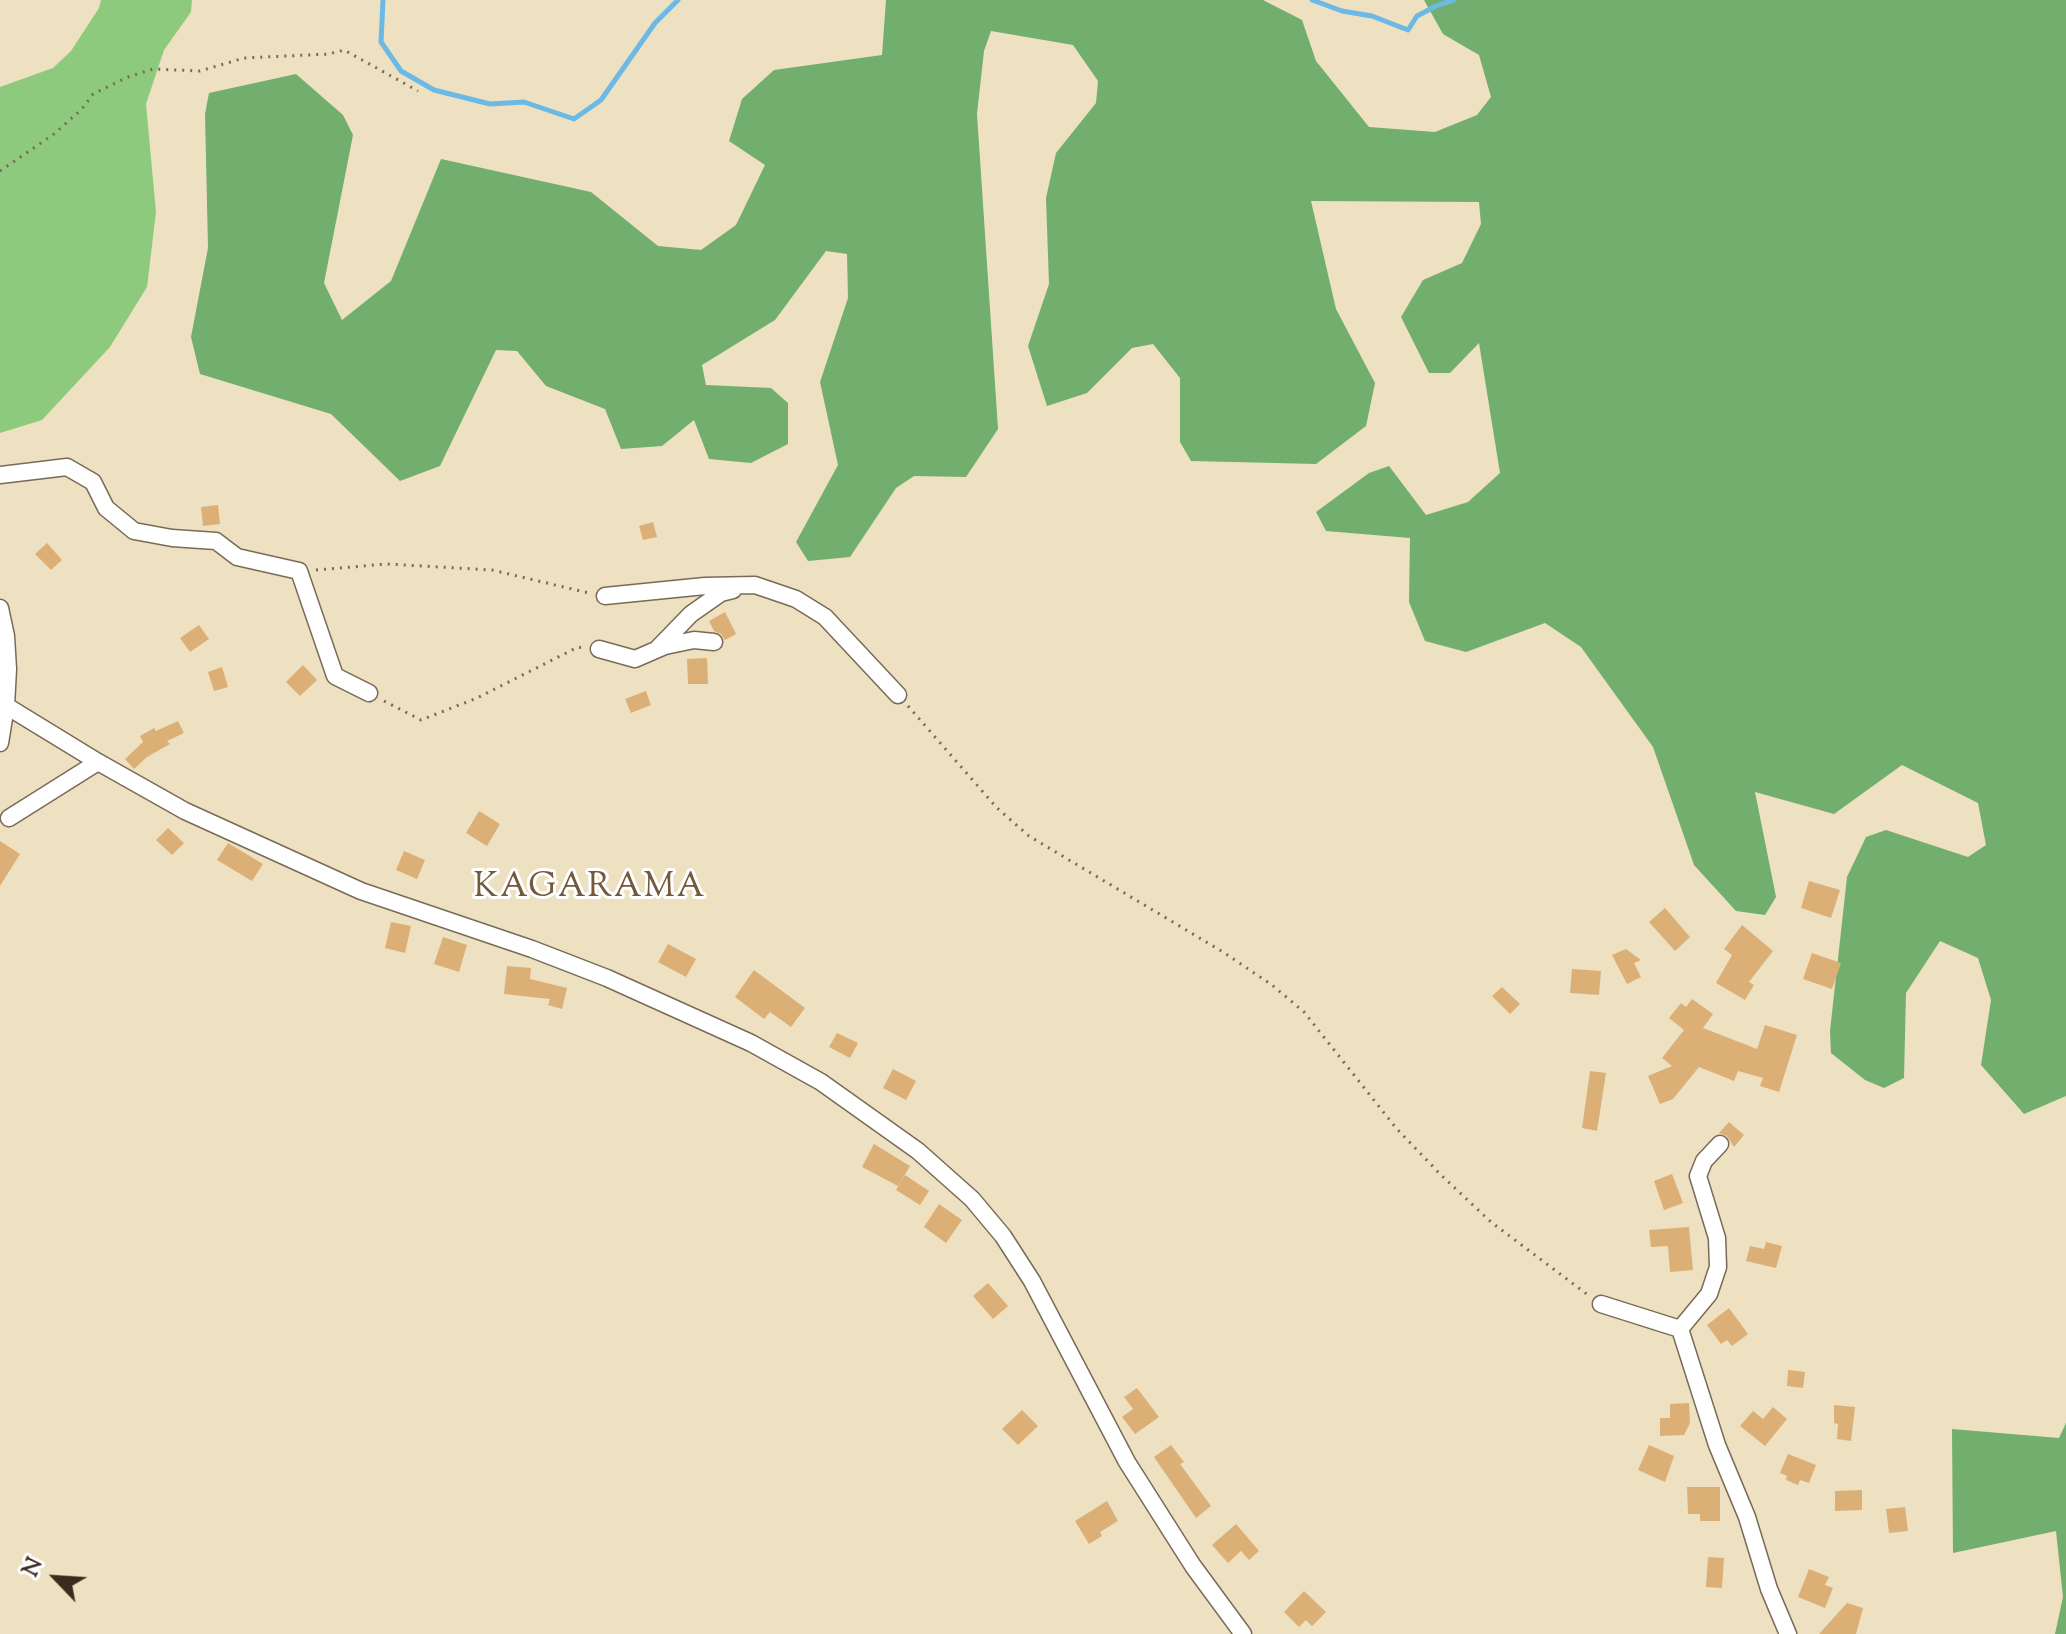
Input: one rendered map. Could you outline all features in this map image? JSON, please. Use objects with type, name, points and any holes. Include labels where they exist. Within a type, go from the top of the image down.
[{"type":"street","points":[[0,475],[67,467],[93,482],[106,508],[134,531],[216,541],[237,557],[299,571],[335,676],[369,693]]},
{"type":"street","points":[[657,649],[691,614],[721,593],[755,585]]},
{"type":"street","points":[[605,596],[705,586],[755,585],[796,599],[825,617],[898,695]]},
{"type":"street","points":[[0,608],[6,636],[0,743]]},
{"type":"street","points":[[599,649],[635,659],[657,649],[694,640],[714,642]]},
{"type":"street","points":[[3,704],[185,811],[361,891],[569,964],[751,1043],[821,1082],[918,1151],[972,1199],[1003,1236],[1032,1281],[1127,1462],[1193,1566],[1243,1634]]},
{"type":"street","points":[[9,818],[98,762]]},
{"type":"street","points":[[1680,1329],[1709,1294],[1718,1267],[1717,1238],[1698,1176],[1704,1161],[1720,1144]]},
{"type":"street","points":[[1601,1304],[1680,1329]]},
{"type":"street","points":[[1680,1329],[1717,1445],[1747,1517],[1769,1589],[1788,1634]]},
{"type":"path","points":[[0,171],[54,134],[82,109],[93,94],[153,69],[200,71],[244,58],[329,54],[344,50],[418,91]]},
{"type":"path","points":[[299,571],[387,564],[492,570],[605,596]]},
{"type":"path","points":[[369,693],[421,720],[510,683],[578,647],[599,649]]},
{"type":"path","points":[[898,695],[997,808],[1029,836],[1223,952],[1272,985],[1304,1012],[1396,1128],[1441,1175],[1491,1222],[1571,1285],[1601,1304]]},
{"type":"green space","points":[[101,0],[192,0],[191,12],[164,50],[146,104],[156,212],[147,287],[110,347],[42,420],[0,433],[0,87],[53,68],[71,51]]},
{"type":"green space","points":[[886,0],[1263,0],[1302,20],[1316,61],[1369,127],[1435,132],[1477,115],[1491,97],[1479,55],[1443,34],[1424,0],[2066,0],[2066,1096],[2024,1114],[1981,1065],[1991,1000],[1978,958],[1940,941],[1906,993],[1904,1078],[1884,1088],[1865,1080],[1831,1053],[1830,1031],[1847,877],[1866,837],[1886,830],[1968,857],[1986,845],[1978,803],[1902,765],[1834,814],[1755,792],[1776,897],[1765,915],[1736,911],[1694,865],[1653,747],[1581,647],[1545,623],[1466,652],[1425,641],[1409,602],[1410,538],[1326,531],[1316,512],[1369,473],[1389,466],[1426,515],[1468,502],[1500,473],[1479,343],[1450,373],[1429,373],[1401,317],[1423,280],[1462,263],[1481,224],[1479,202],[1311,201],[1336,309],[1375,383],[1366,426],[1316,464],[1191,461],[1180,442],[1180,378],[1153,344],[1132,348],[1087,393],[1047,406],[1028,346],[1049,284],[1046,198],[1056,153],[1096,103],[1098,81],[1073,45],[991,31],[984,51],[977,114],[998,429],[966,477],[914,476],[896,488],[850,557],[808,561],[796,542],[838,465],[820,382],[848,298],[847,254],[826,251],[775,320],[702,365],[706,385],[771,388],[788,403],[788,444],[751,463],[709,459],[694,420],[662,446],[621,449],[605,409],[546,386],[517,351],[496,350],[440,466],[400,481],[331,414],[200,374],[191,337],[208,248],[205,114],[209,93],[296,74],[343,115],[353,135],[324,283],[342,320],[391,281],[441,159],[591,192],[658,246],[701,250],[736,225],[765,165],[729,141],[742,99],[774,70],[882,55]]},
{"type":"green space","points":[[2066,1423],[2066,1634],[2055,1634],[2063,1597],[2056,1531],[1953,1553],[1952,1429],[2059,1438]]},
{"type":"building","points":[[218,505],[220,524],[203,526],[201,507]]},
{"type":"building","points":[[653,522],[657,537],[643,540],[639,526]]},
{"type":"building","points":[[47,543],[62,560],[51,570],[35,554]]},
{"type":"building","points":[[725,612],[736,634],[725,640],[714,631],[709,621]]},
{"type":"building","points":[[199,625],[209,639],[190,652],[180,638]]},
{"type":"building","points":[[707,658],[708,684],[688,684],[687,659]]},
{"type":"building","points":[[303,665],[317,680],[300,696],[286,682]]},
{"type":"building","points":[[222,667],[228,687],[214,691],[208,672]]},
{"type":"building","points":[[646,691],[651,705],[631,713],[625,699]]},
{"type":"building","points":[[178,721],[184,733],[167,741],[170,744],[147,757],[134,769],[125,759],[143,742],[140,736]]},
{"type":"building","points":[[479,811],[500,824],[487,846],[466,833]]},
{"type":"building","points":[[168,828],[184,843],[172,855],[156,840]]},
{"type":"building","points":[[0,841],[20,854],[0,886]]},
{"type":"building","points":[[228,843],[263,864],[252,881],[217,860]]},
{"type":"building","points":[[404,851],[425,860],[417,879],[396,870]]},
{"type":"building","points":[[1809,881],[1840,890],[1831,918],[1801,908]]},
{"type":"building","points":[[1665,908],[1690,937],[1675,951],[1649,922]]},
{"type":"building","points":[[391,922],[411,926],[405,953],[385,948]]},
{"type":"building","points":[[1742,925],[1773,951],[1749,982],[1754,985],[1745,1000],[1716,983],[1732,955],[1724,949]]},
{"type":"building","points":[[443,937],[467,945],[459,972],[434,964]]},
{"type":"building","points":[[668,944],[696,959],[686,977],[658,962]]},
{"type":"building","points":[[1626,949],[1641,960],[1634,963],[1641,977],[1627,984],[1612,955]]},
{"type":"building","points":[[1812,953],[1841,963],[1832,989],[1803,979]]},
{"type":"building","points":[[507,966],[531,968],[530,979],[567,988],[562,1009],[548,1005],[550,999],[504,994]]},
{"type":"building","points":[[1572,969],[1601,971],[1599,995],[1570,993]]},
{"type":"building","points":[[754,970],[805,1008],[791,1027],[770,1012],[764,1019],[735,997]]},
{"type":"building","points":[[1502,987],[1520,1004],[1510,1014],[1492,996]]},
{"type":"building","points":[[1692,999],[1713,1014],[1703,1028],[1757,1049],[1765,1025],[1797,1035],[1779,1092],[1760,1086],[1763,1078],[1738,1071],[1734,1081],[1699,1067],[1673,1099],[1660,1104],[1648,1076],[1672,1066],[1662,1058],[1684,1030],[1669,1018],[1681,1003],[1686,1007]]},
{"type":"building","points":[[837,1033],[858,1043],[850,1058],[829,1047]]},
{"type":"building","points":[[893,1069],[916,1081],[906,1100],[883,1088]]},
{"type":"building","points":[[1590,1071],[1606,1073],[1597,1131],[1582,1128]]},
{"type":"building","points":[[1729,1122],[1744,1135],[1734,1147],[1727,1136],[1719,1133]]},
{"type":"building","points":[[874,1144],[910,1166],[898,1186],[862,1167]]},
{"type":"building","points":[[1672,1174],[1683,1203],[1664,1210],[1654,1181]]},
{"type":"building","points":[[905,1175],[929,1191],[920,1205],[896,1190]]},
{"type":"building","points":[[939,1204],[962,1220],[946,1243],[924,1227]]},
{"type":"building","points":[[1689,1227],[1693,1270],[1670,1272],[1668,1246],[1651,1247],[1649,1230]]},
{"type":"building","points":[[1766,1242],[1782,1246],[1776,1268],[1746,1261],[1750,1246],[1764,1249]]},
{"type":"building","points":[[988,1283],[1008,1306],[993,1319],[973,1296]]},
{"type":"building","points":[[1729,1308],[1748,1334],[1732,1346],[1727,1340],[1721,1344],[1707,1325]]},
{"type":"building","points":[[1788,1370],[1805,1372],[1803,1388],[1787,1386]]},
{"type":"building","points":[[1137,1388],[1159,1417],[1135,1434],[1122,1417],[1133,1409],[1124,1397]]},
{"type":"building","points":[[1689,1403],[1690,1423],[1684,1435],[1660,1436],[1660,1418],[1670,1418],[1670,1404]]},
{"type":"building","points":[[1834,1405],[1855,1407],[1851,1441],[1837,1439]]},
{"type":"building","points":[[1773,1407],[1787,1419],[1765,1446],[1740,1426],[1753,1411],[1763,1419]]},
{"type":"building","points":[[1022,1410],[1038,1426],[1018,1445],[1002,1429]]},
{"type":"building","points":[[1171,1445],[1184,1462],[1180,1464],[1211,1506],[1196,1518],[1154,1457]]},
{"type":"building","points":[[1649,1445],[1674,1456],[1665,1482],[1638,1470]]},
{"type":"building","points":[[1788,1454],[1816,1465],[1809,1483],[1800,1480],[1798,1485],[1786,1480],[1787,1476],[1780,1473]]},
{"type":"building","points":[[1687,1487],[1720,1487],[1720,1521],[1700,1521],[1700,1514],[1688,1514]]},
{"type":"building","points":[[1862,1490],[1862,1510],[1835,1511],[1835,1491]]},
{"type":"building","points":[[1107,1501],[1118,1521],[1100,1532],[1102,1536],[1089,1544],[1075,1521]]},
{"type":"building","points":[[1905,1507],[1908,1531],[1889,1533],[1886,1509]]},
{"type":"building","points":[[1236,1524],[1259,1551],[1249,1560],[1241,1551],[1228,1563],[1212,1545]]},
{"type":"building","points":[[1708,1557],[1724,1558],[1722,1588],[1706,1587]]},
{"type":"building","points":[[1809,1569],[1829,1577],[1825,1585],[1833,1588],[1825,1608],[1798,1597]]},
{"type":"building","points":[[1304,1591],[1326,1612],[1312,1626],[1306,1620],[1299,1627],[1284,1612]]},
{"type":"building","points":[[1847,1603],[1863,1608],[1856,1634],[1819,1634]]},
{"type":"waterway","points":[[383,0],[381,42],[401,71],[434,90],[490,104],[524,102],[574,119],[601,100],[655,23],[678,0]]},
{"type":"waterway","points":[[1312,0],[1342,11],[1372,16],[1408,30],[1417,16],[1454,0]]},
{"type":"district","name":"KAGARAMA","points":[[590,890]]}]
